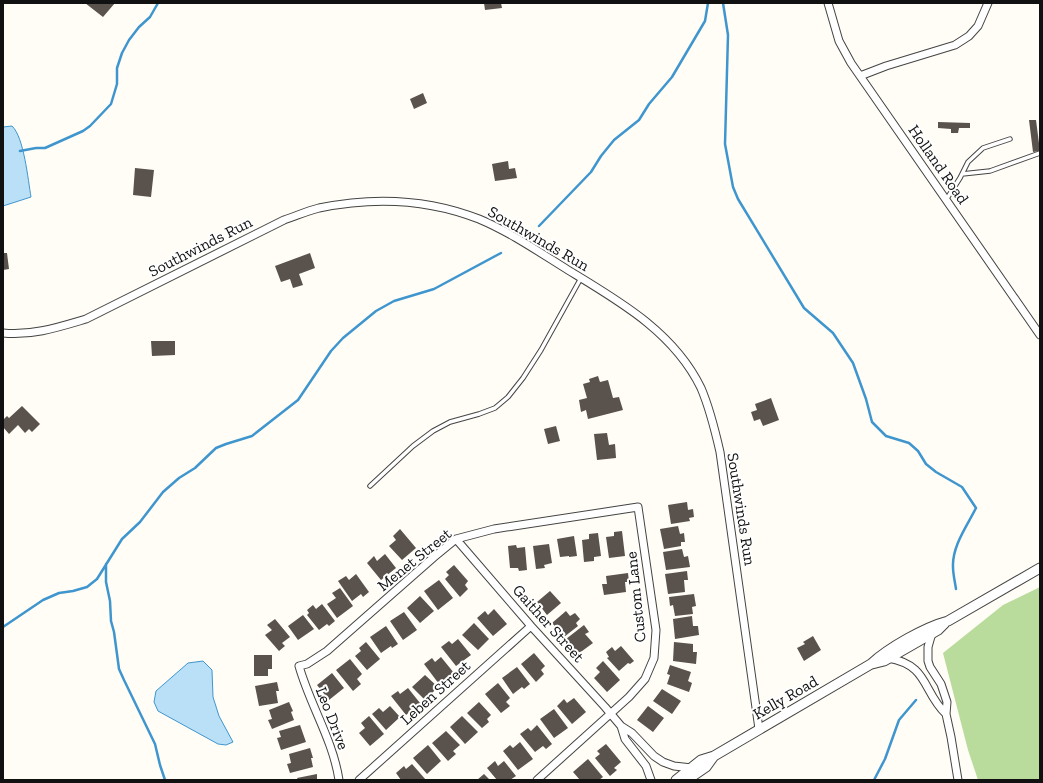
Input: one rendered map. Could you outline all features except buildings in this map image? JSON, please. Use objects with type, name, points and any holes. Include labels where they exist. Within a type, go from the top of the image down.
[{"type":"street","name":"Holland Road","points":[[828,3],[839,41],[860,76],[1040,335]]},
{"type":"street","points":[[860,76],[886,66],[955,45],[969,36],[978,26],[988,3]]},
{"type":"street","name":"Southwinds Run","points":[[3,333],[15,334],[52,330],[86,318],[284,220],[317,208],[373,201],[407,202],[452,210],[479,219],[510,235],[638,314],[674,347],[690,369],[701,388],[712,419],[720,452],[759,729]]},
{"type":"street","name":"Menet Street","points":[[299,666],[317,658],[327,651],[456,539],[494,529],[638,507]]},
{"type":"street","name":"Custom Lane","points":[[537,780],[629,697],[645,678],[654,658],[656,630],[638,507]]},
{"type":"street","name":"Gaither Street","points":[[456,539],[531,626],[621,726],[632,733],[654,756],[662,762],[674,766],[692,768]]},
{"type":"street","name":"Kelly Road","points":[[676,780],[702,760],[714,756],[871,664],[880,655],[935,624],[948,620],[1040,568]]},
{"type":"street","name":"Kelly Road","points":[[871,664],[884,661],[938,630],[948,620]]},
{"type":"street","name":"Leben Street","points":[[358,780],[531,626]]},
{"type":"street","points":[[932,633],[928,647],[928,661],[944,692],[947,702],[946,714],[958,780]]},
{"type":"street","points":[[888,658],[904,662],[916,670],[929,688],[938,706],[946,714]]},
{"type":"street","name":"Leo Drive","points":[[299,666],[333,753],[339,780]]},
{"type":"street","name":"Gaither Street","points":[[621,726],[625,739],[646,766],[651,780]]},
{"type":"street","name":"Kelly Road","points":[[687,780],[706,767],[714,756]]},
{"type":"lane","points":[[946,200],[968,162],[983,148],[1010,139]]},
{"type":"lane","points":[[962,174],[990,171],[1040,153]]},
{"type":"lane","points":[[370,486],[412,446],[433,431],[450,422],[494,408],[508,396],[523,378],[541,350],[581,278]]},
{"type":"green space","points":[[1040,587],[1040,780],[978,780],[968,750],[943,653],[1003,605]]},
{"type":"water","points":[[12,126],[20,139],[31,197],[3,206],[3,127]]},
{"type":"water","points":[[203,661],[212,670],[213,697],[219,716],[233,742],[226,745],[218,744],[158,711],[154,702],[156,691],[188,663]]},
{"type":"waterway","points":[[20,151],[45,148],[83,131],[90,126],[111,104],[117,84],[117,68],[122,53],[129,40],[139,27],[150,17],[158,3]]},
{"type":"waterway","points":[[539,226],[591,172],[601,156],[614,140],[639,120],[649,104],[672,77],[705,21],[708,3]]},
{"type":"waterway","points":[[723,3],[728,35],[725,144],[733,187],[738,199],[804,308],[833,333],[853,363],[866,399],[872,422],[886,436],[909,443],[918,451],[926,464],[936,472],[962,487],[976,508],[957,544],[953,559],[956,589]]},
{"type":"waterway","points":[[3,627],[43,600],[59,593],[87,587],[97,579],[122,539],[140,522],[163,492],[179,478],[195,468],[216,448],[252,436],[298,400],[331,351],[343,338],[376,311],[394,301],[434,289],[501,253]]},
{"type":"waterway","points":[[106,564],[106,582],[119,669],[155,744],[165,780]]},
{"type":"waterway","points":[[874,780],[885,759],[899,720],[916,700]]}]
